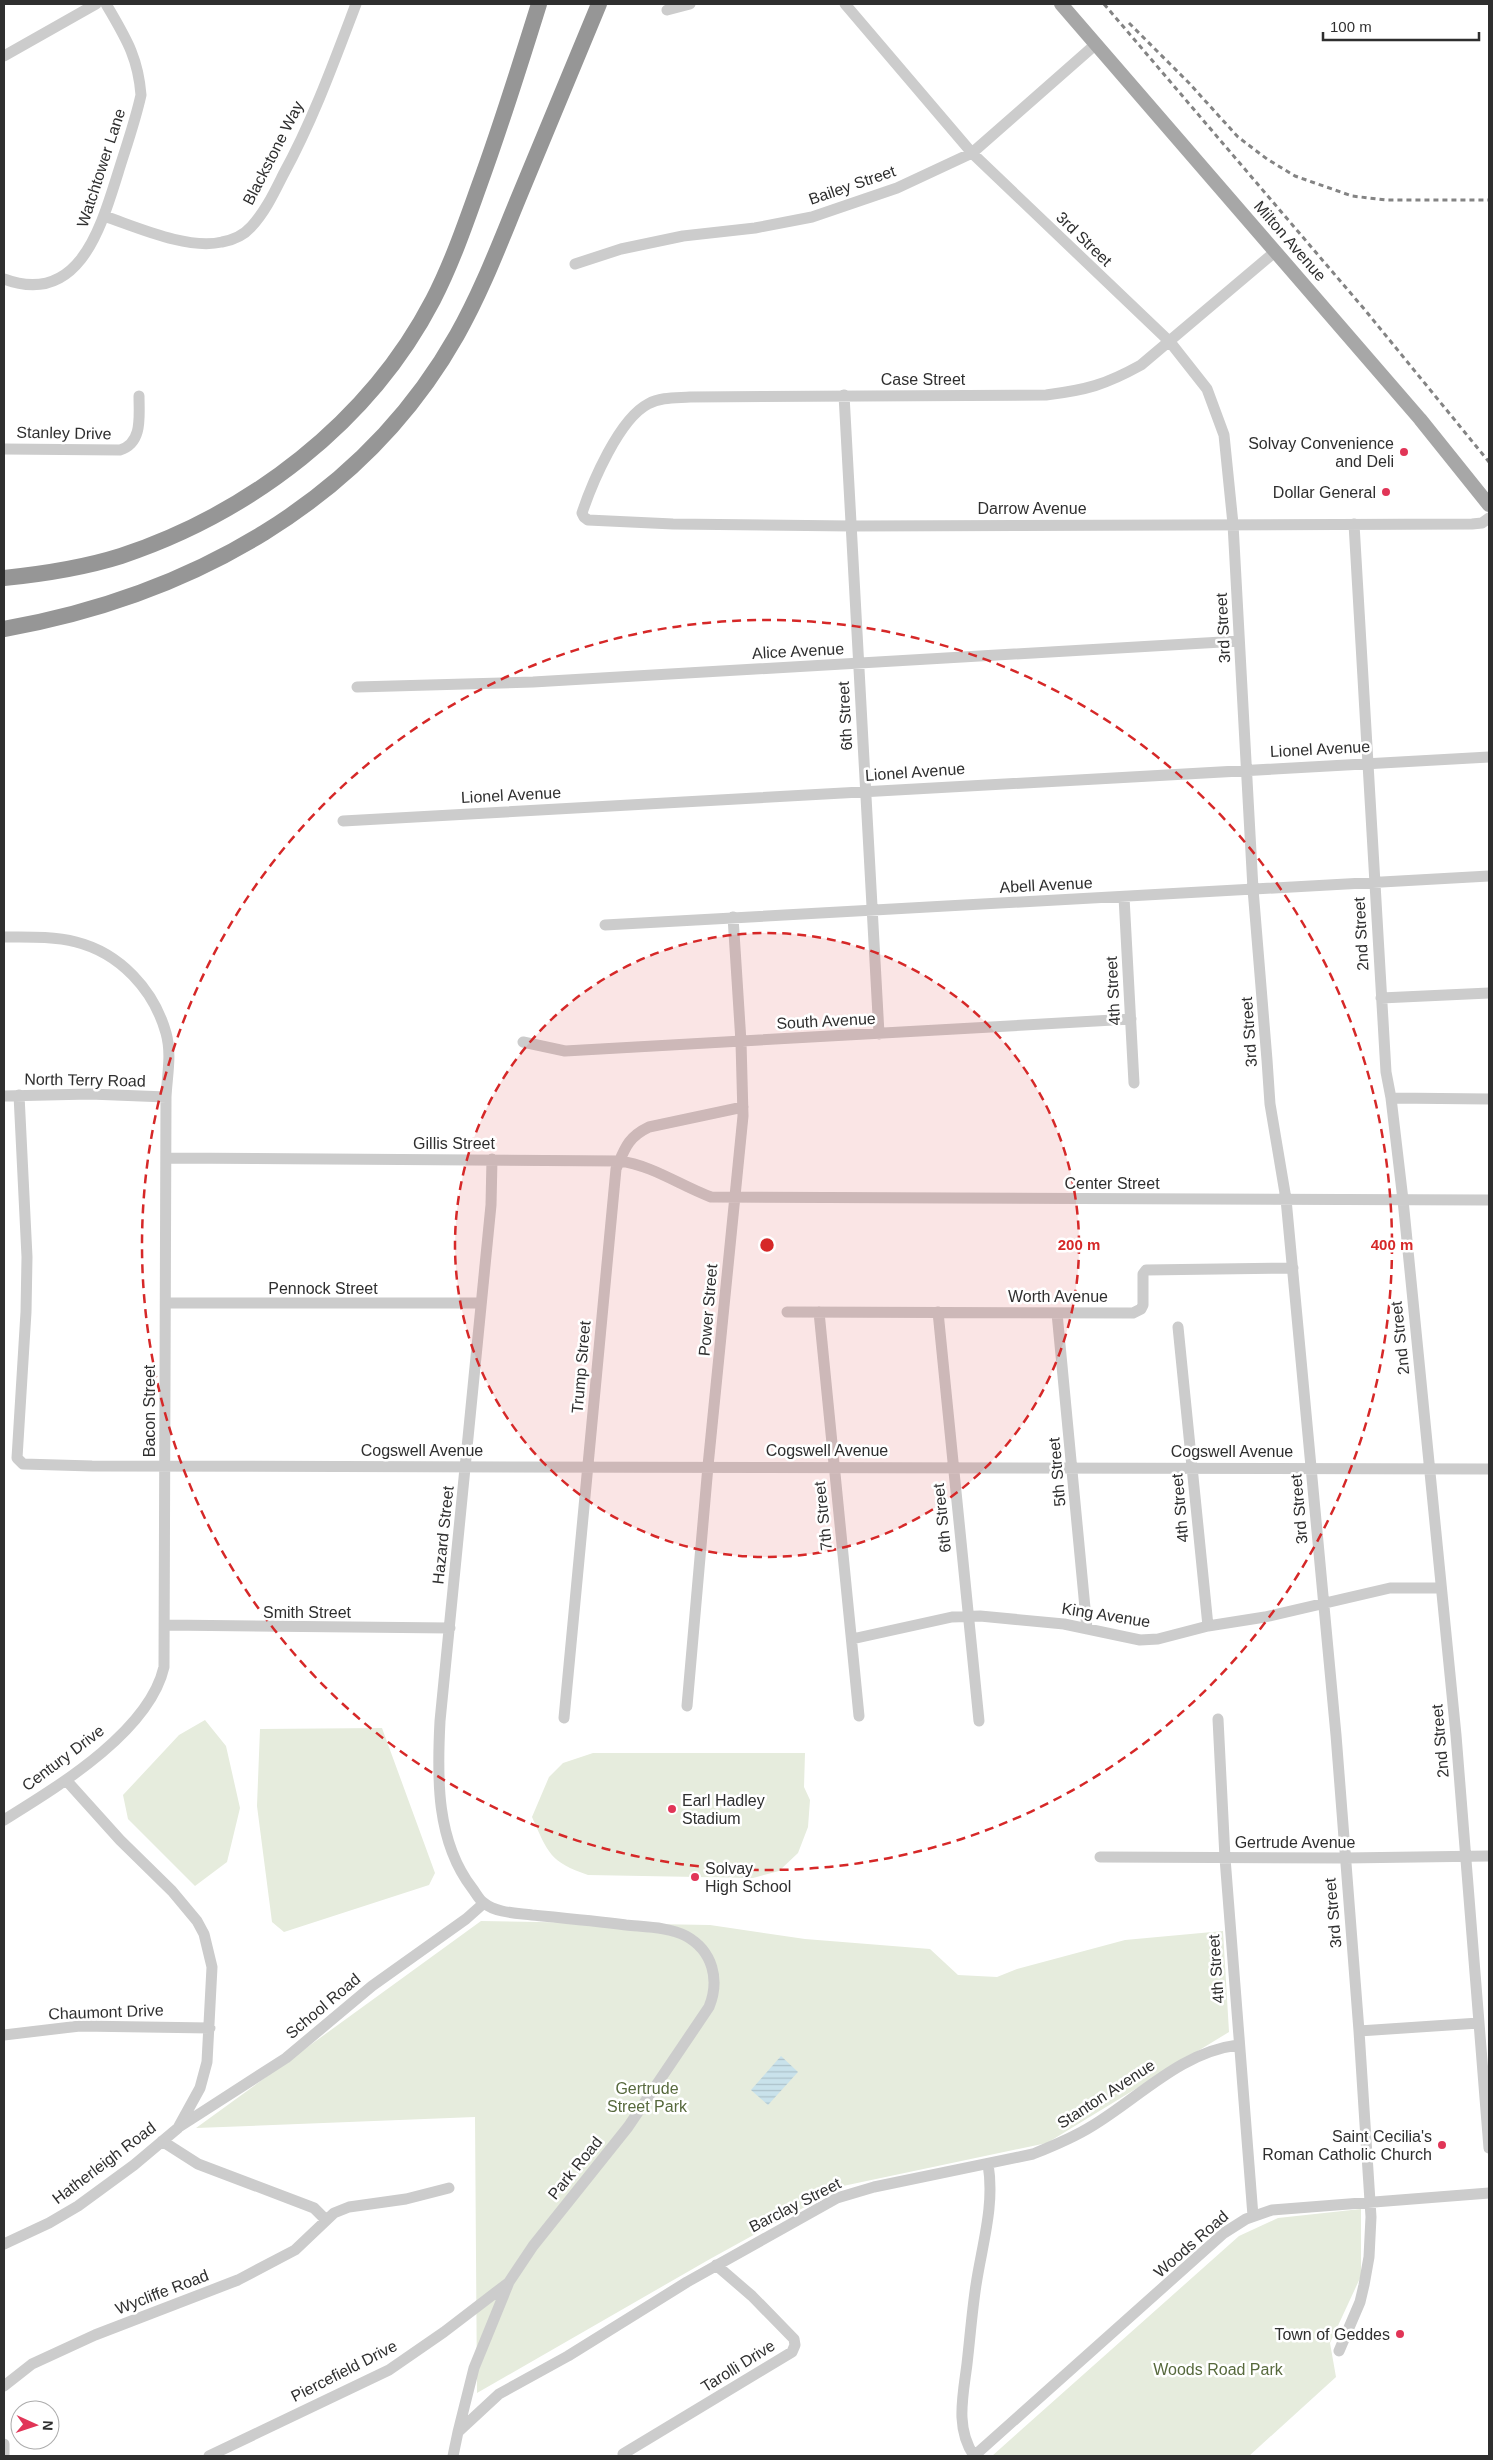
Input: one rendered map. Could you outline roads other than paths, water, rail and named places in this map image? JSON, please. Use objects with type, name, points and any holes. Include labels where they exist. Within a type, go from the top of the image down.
[{"type":"highway","points":[[4,578],[48,574],[111,558],[178,534],[224,511],[265,485],[308,453],[360,405],[383,377],[416,330],[456,253],[494,145],[539,4]]},
{"type":"highway","points":[[4,629],[96,607],[172,580],[224,557],[300,510],[367,452],[399,417],[428,379],[456,336],[481,289],[599,4]]},
{"type":"main road","name":"Milton Avenue","points":[[1061,4],[1420,419],[1489,505]]},
{"type":"street","points":[[4,56],[96,4]]},
{"type":"street","name":"Watchtower Lane","points":[[4,279],[32,285],[55,280],[72,270],[89,249],[104,216],[141,95],[134,54],[106,4]]},
{"type":"street","name":"Blackstone Way","points":[[104,216],[155,233],[201,244],[220,243],[238,238],[250,228],[266,207],[295,154],[323,91],[356,4]]},
{"type":"street","points":[[667,10],[690,4]]},
{"type":"street","name":"3rd Street","points":[[845,4],[972,152],[1170,342],[1207,389],[1219,416],[1227,453],[1240,641],[1253,889],[1270,1104],[1286,1198],[1293,1268],[1336,1735],[1344,1858],[1359,2031],[1369,2202],[1369,2257],[1360,2302],[1339,2351]]},
{"type":"street","name":"Bailey Street","points":[[575,264],[621,249],[683,236],[755,228],[812,217],[897,188],[972,152],[1096,44]]},
{"type":"street","name":"Case Street","points":[[584,508],[617,436],[638,411],[648,404],[664,398],[1046,394],[1086,390],[1116,379],[1141,365],[1276,251]]},
{"type":"street","name":"6th Street","points":[[844,395],[879,1034]]},
{"type":"street","name":"Stanley Drive","points":[[4,449],[120,450],[130,447],[135,441],[139,419],[139,396]]},
{"type":"street","name":"Darrow Avenue","points":[[584,508],[582,512],[584,518],[588,520],[673,524],[851,526],[1472,524],[1482,523],[1489,518]]},
{"type":"street","name":"2nd Street","points":[[1354,524],[1386,1072],[1391,1098],[1403,1200],[1456,1735],[1489,2148]]},
{"type":"street","name":"Alice Avenue","points":[[358,687],[533,682],[1240,641]]},
{"type":"street","name":"Lionel Avenue","points":[[343,820],[1489,757]]},
{"type":"street","name":"Abell Avenue","points":[[605,925],[1124,898],[1489,876]]},
{"type":"street","name":"4th Street","points":[[1124,898],[1134,1083]]},
{"type":"street","name":"Power Street","points":[[687,1706],[743,1107],[733,917]]},
{"type":"street","name":"Bacon Street","points":[[4,937],[74,941],[92,946],[129,971],[152,1001],[166,1033],[169,1058],[166,1097],[164,1667],[160,1683],[150,1703],[137,1717]]},
{"type":"street","points":[[1381,998],[1489,993]]},
{"type":"street","name":"South Avenue","points":[[523,1042],[565,1051],[1131,1019]]},
{"type":"street","name":"North Terry Road","points":[[4,1096],[90,1094],[166,1097]]},
{"type":"street","name":"Cogswell Avenue","points":[[19,1095],[27,1257],[26,1303],[16,1458],[23,1464],[92,1466],[1489,1468]]},
{"type":"street","points":[[1391,1098],[1489,1099]]},
{"type":"street","name":"Trump Street","points":[[564,1718],[614,1185],[620,1161],[626,1145],[635,1134],[649,1127],[743,1107]]},
{"type":"street","name":"Gillis Street","points":[[166,1158],[620,1161],[630,1162],[662,1175],[691,1190],[711,1197],[735,1197]]},
{"type":"street","name":"Hazard Street","points":[[484,1903],[461,1874],[453,1855],[442,1819],[438,1758],[491,1205],[492,1159]]},
{"type":"street","name":"Center Street","points":[[735,1197],[1489,1200]]},
{"type":"street","name":"Worth Avenue","points":[[787,1312],[1133,1313],[1141,1309],[1143,1274],[1146,1270],[1293,1268]]},
{"type":"street","name":"Pennock Street","points":[[166,1303],[481,1303]]},
{"type":"street","name":"7th Street","points":[[819,1312],[859,1716]]},
{"type":"street","name":"6th Street","points":[[938,1312],[979,1720]]},
{"type":"street","name":"5th Street","points":[[1057,1313],[1087,1629]]},
{"type":"street","name":"4th Street","points":[[1178,1327],[1208,1626]]},
{"type":"street","name":"King Avenue","points":[[852,1640],[952,1617],[968,1616],[1064,1624],[1140,1640],[1158,1640],[1208,1626],[1323,1604],[1390,1588],[1441,1588]]},
{"type":"street","name":"Smith Street","points":[[165,1626],[450,1628]]},
{"type":"street","name":"Century Drive","points":[[4,1820],[66,1780],[106,1748],[137,1717]]},
{"type":"street","name":"4th Street","points":[[1218,1719],[1224,1858],[1253,2216]]},
{"type":"street","name":"Hatherleigh Road","points":[[4,2244],[78,2206],[134,2165],[178,2128],[200,2088],[206,2062],[210,2028],[212,1967],[204,1934],[197,1921],[172,1891],[120,1840],[66,1780]]},
{"type":"street","name":"Gertrude Avenue","points":[[1100,1857],[1465,1858],[1489,1856]]},
{"type":"street","name":"School Road","points":[[178,2128],[281,2063],[372,1986],[466,1919],[484,1903]]},
{"type":"street","name":"Park Road","points":[[458,2432],[474,2368],[509,2282],[533,2246],[628,2127],[709,2007],[715,1985],[711,1962],[699,1946],[685,1936],[646,1927],[513,1913],[484,1903]]},
{"type":"street","points":[[1359,2031],[1479,2023]]},
{"type":"street","name":"Chaumont Drive","points":[[4,2035],[80,2026],[210,2028]]},
{"type":"street","name":"Stanton Avenue","points":[[988,2164],[1033,2154],[1057,2144],[1092,2126],[1190,2060],[1218,2048],[1238,2045]]},
{"type":"street","points":[[162,2141],[198,2164],[314,2208],[326,2220]]},
{"type":"street","points":[[974,2456],[966,2444],[963,2431],[962,2409],[976,2286],[989,2213],[988,2164]]},
{"type":"street","name":"Barclay Street","points":[[458,2432],[499,2394],[568,2356],[716,2265],[837,2198],[874,2187],[988,2164]]},
{"type":"street","name":"Wycliffe Road","points":[[4,2386],[32,2364],[95,2335],[238,2280],[295,2250],[334,2213],[349,2207],[406,2200],[449,2188]]},
{"type":"street","name":"Woods Road","points":[[974,2456],[1224,2233],[1253,2216],[1272,2210],[1489,2193]]},
{"type":"street","name":"Tarolli Drive","points":[[623,2454],[792,2352],[795,2345],[794,2339],[752,2296],[716,2265]]},
{"type":"street","name":"Piercefield Drive","points":[[209,2456],[389,2370],[444,2332],[509,2282]]},
{"type":"street","points":[[453,2456],[458,2432]]},
{"type":"street","points":[[4,2444],[4,2456]]},
{"type":"water","points":[[781,2056],[798,2072],[768,2105],[751,2090]]},
{"type":"railway","points":[[1104,4],[1365,310],[1489,462]]},
{"type":"railway","points":[[1129,23],[1189,83],[1238,137],[1267,159],[1295,176],[1352,196],[1386,200],[1489,200]]},
{"type":"place","name":"Solvay Convenience and Deli","points":[[1404,452]]},
{"type":"place","name":"Dollar General","points":[[1386,492]]},
{"type":"place","name":"Earl Hadley Stadium","points":[[672,1809]]},
{"type":"place","name":"Solvay High School","points":[[695,1877]]},
{"type":"place","name":"Saint Cecilia's Roman Catholic Church","points":[[1442,2145]]},
{"type":"place","name":"Town of Geddes","points":[[1400,2334]]},
{"type":"park label","name":"Gertrude Street Park","points":[[647,2097]]},
{"type":"park label","name":"Woods Road Park","points":[[1218,2369]]}]
